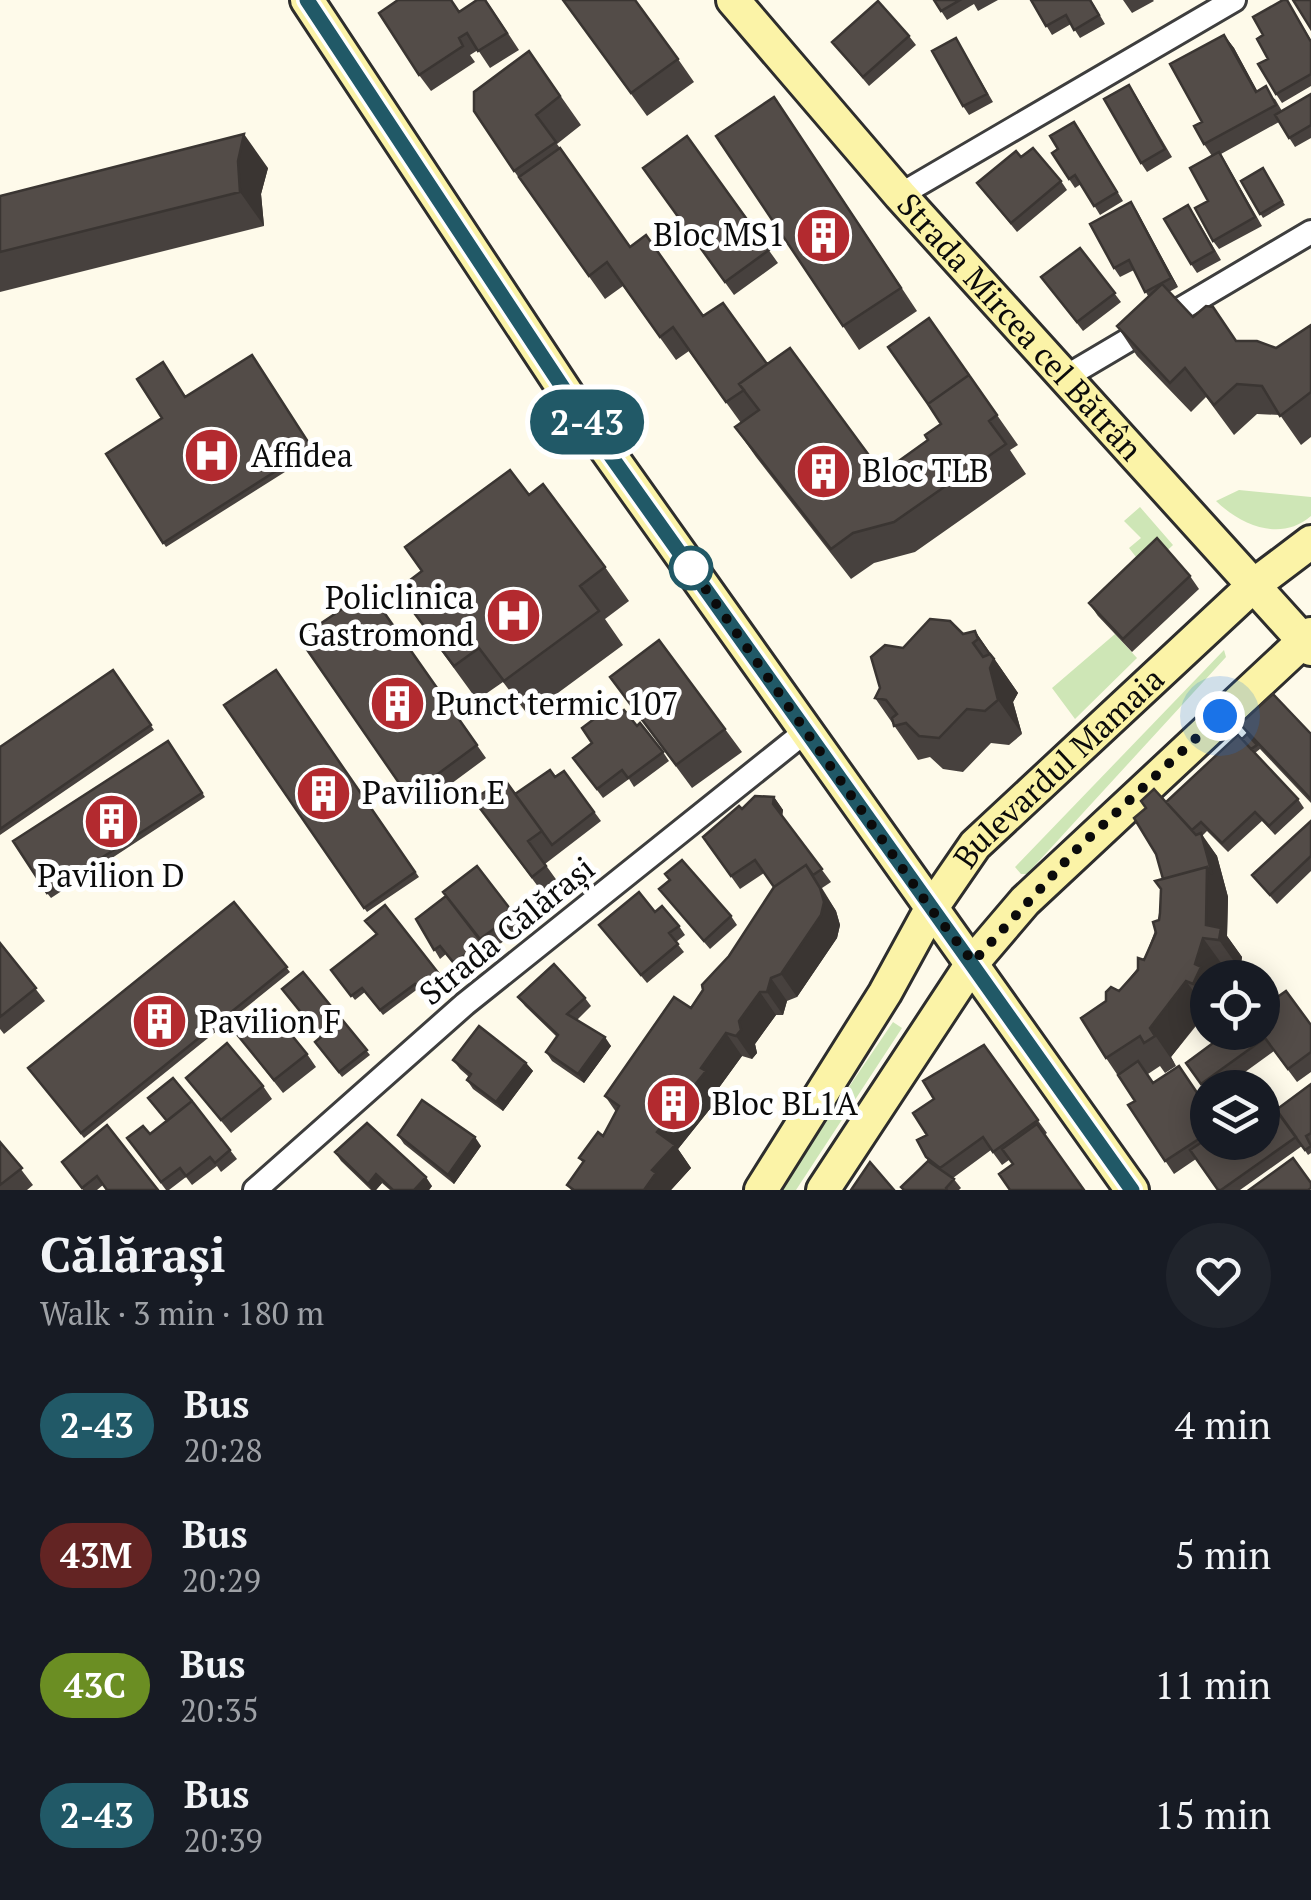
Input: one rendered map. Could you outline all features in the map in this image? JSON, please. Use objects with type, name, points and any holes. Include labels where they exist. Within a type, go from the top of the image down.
[{"type":"main road","points":[[307,0],[466,248],[1132,1190]]},
{"type":"main road","name":"Strada Mircea cel Bătrân","points":[[732,0],[1064,378],[1308,641]]},
{"type":"main road","name":"Bulevardul Mamaia","points":[[761,1190],[974,845],[1254,586],[1311,542]]},
{"type":"main road","name":"Bulevardul Mamaia","points":[[822,1190],[973,962],[1076,850],[1308,641]]},
{"type":"street","points":[[900,195],[1234,0]]},
{"type":"street","points":[[1064,378],[1311,232]]},
{"type":"street","name":"Strada Călărași","points":[[256,1190],[465,1004],[806,731]]},
{"type":"green space","points":[[1239,490],[1311,497],[1311,516],[1287,528],[1250,524],[1216,501]]},
{"type":"green space","points":[[1140,507],[1173,545],[1098,616],[1091,606],[1140,562],[1129,548],[1141,538],[1124,521]]},
{"type":"green space","points":[[1115,634],[1137,658],[1075,719],[1052,688]]},
{"type":"green space","points":[[1224,650],[1226,657],[1027,874],[1021,874],[1015,867]]},
{"type":"green space","points":[[893,1022],[902,1028],[796,1190],[779,1190]]},
{"type":"building","points":[[398,0],[451,0],[459,12],[477,0],[485,0],[507,33],[478,51],[467,33],[459,38],[463,46],[419,75],[379,13]]},
{"type":"building","points":[[563,0],[635,0],[678,59],[631,93]]},
{"type":"building","points":[[934,0],[960,0],[941,11]]},
{"type":"building","points":[[1031,0],[1090,0],[1099,15],[1074,30],[1066,15],[1046,26]]},
{"type":"building","points":[[1287,0],[1311,42],[1311,74],[1276,94],[1258,64],[1268,59],[1257,39],[1263,35],[1253,17]]},
{"type":"building","points":[[1293,0],[1311,0],[1311,29]]},
{"type":"building","points":[[878,1],[909,36],[863,77],[832,42]]},
{"type":"building","points":[[1224,35],[1256,92],[1266,86],[1276,105],[1204,144],[1194,126],[1202,122],[1170,64]]},
{"type":"building","points":[[956,38],[987,94],[963,106],[932,51]]},
{"type":"building","points":[[529,51],[560,96],[536,115],[556,142],[514,171],[474,111],[474,92]]},
{"type":"building","points":[[1129,85],[1165,149],[1141,163],[1104,99]]},
{"type":"building","points":[[1311,94],[1311,125],[1289,138],[1275,115]]},
{"type":"building","name":"Bloc MS1","points":[[774,97],[901,288],[843,326],[716,136]]},
{"type":"building","points":[[1074,122],[1117,192],[1094,206],[1075,175],[1069,179],[1052,153],[1058,149],[1050,136]]},
{"type":"building","points":[[244,134],[238,161],[240,192],[0,252],[0,196]]},
{"type":"building","points":[[687,136],[769,250],[725,282],[643,168]]},
{"type":"building","points":[[560,148],[630,247],[646,235],[703,316],[723,303],[767,364],[739,384],[744,390],[726,402],[673,327],[660,337],[607,262],[589,276],[519,177]]},
{"type":"building","points":[[1033,148],[1061,181],[1011,223],[977,183],[1016,151],[1021,157]]},
{"type":"building","points":[[1219,152],[1255,217],[1213,241],[1195,208],[1208,201],[1190,168]]},
{"type":"building","points":[[1263,168],[1282,201],[1260,214],[1241,181]]},
{"type":"building","points":[[1131,202],[1171,278],[1145,292],[1129,260],[1114,268],[1090,224]]},
{"type":"building","points":[[1188,205],[1214,251],[1191,264],[1164,219]]},
{"type":"building","points":[[1080,248],[1115,293],[1077,322],[1041,277]]},
{"type":"building","points":[[1162,284],[1193,317],[1206,306],[1213,307],[1236,341],[1257,341],[1276,348],[1311,325],[1311,392],[1280,416],[1262,386],[1237,384],[1214,405],[1185,368],[1170,383],[1117,326]]},
{"type":"building","points":[[929,318],[969,375],[928,404],[888,347]]},
{"type":"building","points":[[790,348],[882,473],[928,440],[925,435],[941,424],[928,404],[969,375],[997,415],[989,421],[1006,444],[894,522],[853,533],[831,549],[735,427],[759,410],[739,384]]},
{"type":"building","name":"Affidea","points":[[252,355],[312,448],[163,543],[106,454],[162,418],[137,379],[163,362],[185,397]]},
{"type":"building","points":[[510,470],[529,495],[543,484],[605,567],[580,586],[599,611],[504,681],[479,648],[454,666],[397,590],[422,571],[405,547]]},
{"type":"building","points":[[1157,538],[1190,576],[1123,639],[1089,603]]},
{"type":"building","name":"Punct termic 107","points":[[369,591],[477,745],[408,796],[299,638]]},
{"type":"building","points":[[930,619],[950,621],[963,634],[975,631],[978,639],[973,643],[983,657],[990,654],[994,659],[990,668],[998,700],[985,711],[967,709],[939,738],[919,736],[906,723],[894,726],[892,718],[897,714],[886,700],[875,698],[880,688],[871,657],[885,645],[903,648]]},
{"type":"building","points":[[659,640],[725,729],[676,765],[610,677]]},
{"type":"building","points":[[113,670],[151,725],[0,829],[0,747]]},
{"type":"building","name":"Pavilion E","points":[[276,670],[415,872],[364,908],[224,705]]},
{"type":"building","points":[[1273,694],[1311,734],[1311,799],[1240,724]]},
{"type":"building","points":[[610,707],[617,716],[624,710],[637,726],[640,723],[663,752],[628,778],[622,770],[597,789],[573,758],[592,743],[582,728]]},
{"type":"building","points":[[1247,734],[1257,745],[1251,749],[1242,739]]},
{"type":"building","points":[[1238,735],[1298,799],[1269,826],[1255,812],[1222,843],[1201,822],[1192,830],[1166,802]]},
{"type":"building","name":"Pavilion D","points":[[168,741],[202,793],[47,893],[13,841]]},
{"type":"building","points":[[550,770],[555,777],[564,771],[594,812],[552,845],[515,794]]},
{"type":"building","points":[[505,780],[542,831],[528,841],[546,866],[532,877],[473,799]]},
{"type":"building","points":[[1154,789],[1196,835],[1201,833],[1212,874],[1207,867],[1163,879],[1156,854],[1134,818],[1146,808],[1141,801]]},
{"type":"building","points":[[755,796],[774,797],[773,804],[822,869],[813,875],[806,865],[774,887],[755,860],[731,876],[703,837]]},
{"type":"building","points":[[1311,821],[1311,856],[1270,895],[1252,875]]},
{"type":"building","points":[[682,860],[731,916],[704,941],[659,889],[670,880],[665,874]]},
{"type":"building","points":[[806,865],[820,888],[824,902],[821,915],[781,974],[771,978],[767,992],[760,992],[739,1021],[741,1030],[736,1036],[726,1033],[701,1068],[706,1071],[657,1132],[675,1145],[652,1170],[656,1173],[644,1190],[574,1190],[567,1185],[584,1161],[579,1158],[598,1132],[603,1136],[619,1106],[605,1096],[674,997],[691,1008],[703,990],[702,985],[729,956],[774,887]]},
{"type":"building","points":[[477,866],[514,914],[480,939],[443,892]]},
{"type":"building","points":[[1207,867],[1206,925],[1221,928],[1219,940],[1203,938],[1196,960],[1190,960],[1190,983],[1186,981],[1150,1028],[1155,1036],[1144,1043],[1140,1036],[1106,1058],[1081,1018],[1106,1001],[1106,992],[1111,987],[1119,991],[1138,970],[1138,958],[1144,960],[1156,933],[1153,922],[1159,920],[1160,913],[1161,889],[1155,881]]},
{"type":"building","points":[[639,892],[655,912],[662,906],[679,926],[669,933],[678,944],[641,975],[599,925]]},
{"type":"building","points":[[446,896],[483,944],[453,962],[440,946],[434,950],[416,919]]},
{"type":"building","name":"Pavilion F","points":[[234,902],[287,967],[81,1133],[28,1068]]},
{"type":"building","points":[[385,905],[447,984],[428,999],[415,984],[380,1010],[362,988],[351,996],[331,970],[377,934],[365,921]]},
{"type":"building","points":[[0,943],[36,988],[0,1017]]},
{"type":"building","points":[[554,964],[585,998],[567,1014],[605,1037],[578,1074],[546,1052],[558,1035],[518,997]]},
{"type":"building","points":[[303,972],[367,1050],[339,1072],[315,1042],[321,1037],[282,989]]},
{"type":"building","points":[[1286,991],[1311,1025],[1311,1052],[1288,1069],[1274,1050],[1280,1050],[1280,995]]},
{"type":"building","points":[[268,1006],[307,1054],[274,1080],[235,1032]]},
{"type":"building","points":[[479,1026],[526,1063],[496,1102],[467,1080],[471,1074],[453,1060]]},
{"type":"building","points":[[227,1043],[263,1086],[221,1120],[186,1078]]},
{"type":"building","points":[[984,1045],[1038,1120],[993,1152],[983,1137],[940,1168],[926,1157],[917,1140],[927,1135],[913,1113],[934,1099],[923,1081]]},
{"type":"building","points":[[1204,1050],[1248,1050],[1220,1070],[1191,1070],[1186,1063]]},
{"type":"building","points":[[1138,1061],[1153,1083],[1179,1066],[1190,1082],[1190,1145],[1165,1161],[1128,1105],[1135,1101],[1118,1075]]},
{"type":"building","points":[[173,1078],[192,1101],[167,1121],[148,1098]]},
{"type":"building","points":[[1311,1084],[1311,1133],[1306,1136],[1311,1146],[1305,1150],[1280,1116],[1280,1107]]},
{"type":"building","points":[[422,1100],[475,1137],[448,1175],[398,1135]]},
{"type":"building","points":[[192,1101],[230,1150],[215,1163],[210,1157],[186,1176],[180,1168],[161,1182],[127,1138],[143,1126],[150,1134]]},
{"type":"building","points":[[1280,1115],[1296,1137],[1280,1148]]},
{"type":"building","points":[[367,1123],[426,1177],[414,1190],[393,1190],[376,1174],[368,1184],[335,1152]]},
{"type":"building","points":[[1037,1124],[1084,1190],[1010,1190],[999,1174],[1013,1164],[1002,1149]]},
{"type":"building","points":[[107,1125],[158,1190],[107,1190],[97,1176],[82,1188],[62,1162]]},
{"type":"building","points":[[0,1142],[22,1168],[0,1185]]},
{"type":"building","points":[[1293,1158],[1311,1188],[1249,1190]]},
{"type":"building","points":[[1197,1160],[1263,1160],[1221,1190]]},
{"type":"building","points":[[928,1161],[954,1179],[947,1190],[904,1190],[901,1187]]},
{"type":"building","points":[[870,1162],[894,1190],[851,1190]]},
{"type":"bus line","name":"2-43","points":[[307,0],[466,248],[569,397],[1132,1190]]},
{"type":"place","name":"Bloc MS1","points":[[824,235]]},
{"type":"place","name":"Affidea","points":[[212,456]]},
{"type":"place","name":"Bloc TLB","points":[[823,471]]},
{"type":"place","name":"Policlinica Gastromond","points":[[513,616]]},
{"type":"place","name":"Punct termic 107","points":[[397,704]]},
{"type":"place","name":"Pavilion E","points":[[323,793]]},
{"type":"place","name":"Pavilion D","points":[[111,822]]},
{"type":"place","name":"Pavilion F","points":[[160,1022]]},
{"type":"place","name":"Bloc BL1A","points":[[673,1104]]},
{"type":"route","points":[[691,568],[688,564],[931,909],[973,962],[1025,900],[1220,716]]}]
